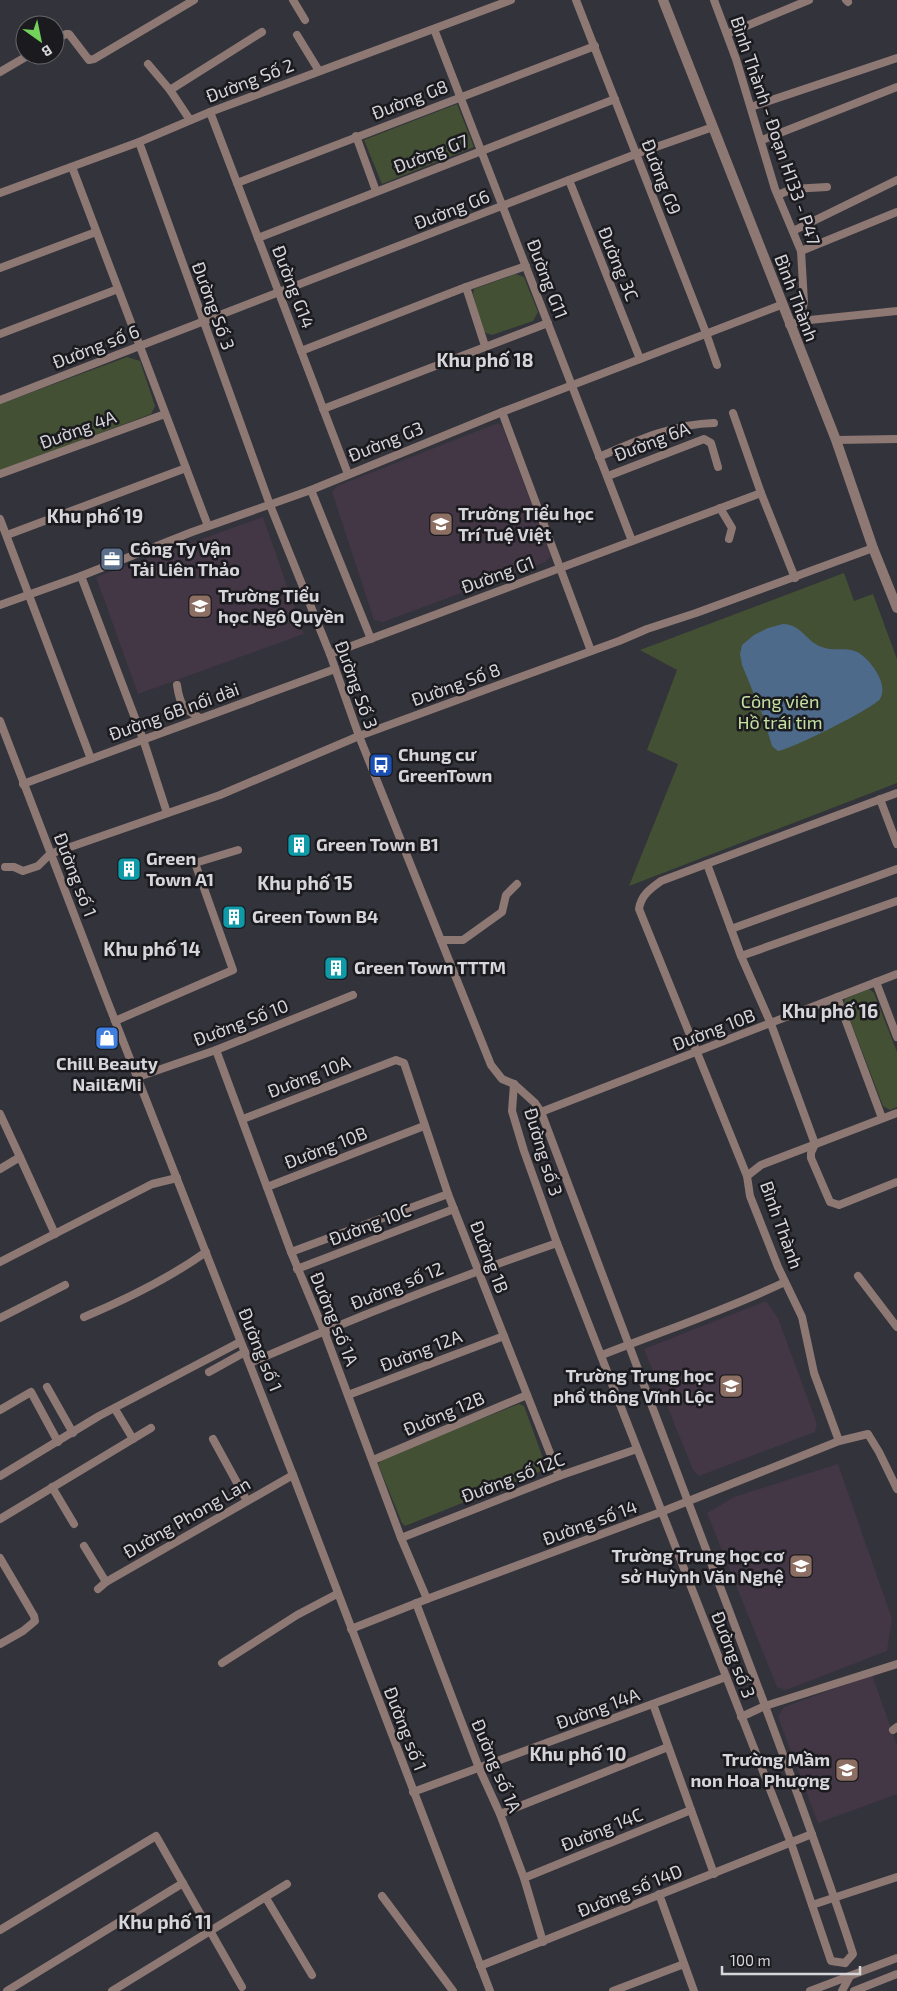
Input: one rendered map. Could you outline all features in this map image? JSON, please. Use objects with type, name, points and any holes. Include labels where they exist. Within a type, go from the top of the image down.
[{"type":"street","points":[[65,35],[69,34],[89,60],[94,59],[194,0]]},
{"type":"street","points":[[293,0],[305,20]]},
{"type":"street","name":"Đường Số 2","points":[[0,193],[139,142],[210,112],[511,0]]},
{"type":"street","name":"Đường G9","points":[[576,0],[717,365]]},
{"type":"street","name":"Bình Thành","points":[[663,0],[781,305],[836,440],[873,548],[897,608]]},
{"type":"street","name":"Bình Thành - Đoạn H133 - P47","points":[[714,0],[762,140],[778,195],[801,251],[804,302],[800,321]]},
{"type":"street","points":[[727,34],[809,0]]},
{"type":"street","name":"Đường G11","points":[[434,29],[632,541]]},
{"type":"street","points":[[170,90],[262,32]]},
{"type":"street","points":[[297,36],[320,71]]},
{"type":"street","name":"Đường G8","points":[[237,183],[594,46]]},
{"type":"street","points":[[751,107],[897,58]]},
{"type":"street","points":[[0,72],[15,63]]},
{"type":"street","points":[[148,64],[170,90],[190,120]]},
{"type":"street","points":[[762,140],[897,87]]},
{"type":"street","name":"Đường G7","points":[[258,238],[615,99]]},
{"type":"street","name":"Đường G14","points":[[210,112],[348,474]]},
{"type":"street","name":"Đường G6","points":[[203,322],[636,154],[713,128]]},
{"type":"street","points":[[356,136],[376,191]]},
{"type":"street","name":"Đường Số 3","points":[[139,142],[270,504],[330,654],[359,736],[492,1065],[502,1080],[514,1084]]},
{"type":"street","points":[[72,167],[208,526]]},
{"type":"street","name":"Đường 3C","points":[[569,180],[640,359]]},
{"type":"street","points":[[793,231],[897,180]]},
{"type":"street","points":[[778,195],[792,189],[827,187]]},
{"type":"street","points":[[801,251],[897,212]]},
{"type":"street","points":[[0,268],[96,232]]},
{"type":"street","points":[[301,351],[466,287],[526,266]]},
{"type":"street","points":[[466,287],[485,346]]},
{"type":"street","points":[[0,334],[118,289]]},
{"type":"street","name":"Đường G3","points":[[0,605],[81,576],[208,526],[311,490],[502,412],[781,305]]},
{"type":"street","points":[[789,325],[800,321],[897,311]]},
{"type":"street","name":"Đường số 6","points":[[0,400],[203,322]]},
{"type":"street","points":[[323,409],[548,323]]},
{"type":"street","points":[[502,412],[591,651]]},
{"type":"street","points":[[733,413],[761,492],[795,578]]},
{"type":"street","name":"Đường 4A","points":[[0,474],[166,414]]},
{"type":"street","points":[[600,457],[634,442],[673,429],[694,423],[714,422]]},
{"type":"street","name":"Đường 6A","points":[[608,476],[704,438],[711,443],[718,467]]},
{"type":"street","points":[[836,440],[897,439]]},
{"type":"street","points":[[6,535],[186,468]]},
{"type":"street","points":[[311,490],[371,638]]},
{"type":"street","name":"Đường G1","points":[[330,654],[761,492]]},
{"type":"street","points":[[720,508],[732,528],[729,539]]},
{"type":"street","points":[[0,519],[91,759]]},
{"type":"street","name":"Đường Số 8","points":[[5,867],[14,867],[22,871],[38,866],[50,854],[220,795],[359,736],[646,629],[795,578],[873,548]]},
{"type":"street","points":[[81,576],[143,739],[167,813]]},
{"type":"street","name":"Đường 6B nối dài","points":[[23,784],[335,669]]},
{"type":"street","points":[[177,686],[184,709],[200,718]]},
{"type":"street","name":"Đường số 1","points":[[0,722],[240,1342],[250,1363],[490,1991]]},
{"type":"street","points":[[747,1176],[639,909],[640,901],[648,890],[661,881],[897,793]]},
{"type":"street","points":[[880,799],[897,844]]},
{"type":"street","points":[[116,1021],[233,970],[195,863],[238,850]]},
{"type":"street","points":[[707,864],[741,956],[771,1024],[815,1144],[811,1158],[830,1202],[839,1206],[897,1182]]},
{"type":"street","points":[[731,929],[897,869]]},
{"type":"street","points":[[441,940],[463,940],[502,912],[506,895],[517,884]]},
{"type":"street","points":[[741,956],[897,901]]},
{"type":"street","name":"Đường 10B","points":[[540,1112],[897,974]]},
{"type":"street","points":[[876,982],[897,1037]]},
{"type":"street","name":"Đường Số 10","points":[[138,1077],[216,1050],[353,995]]},
{"type":"street","points":[[837,997],[882,1118]]},
{"type":"street","name":"Đường số 1A","points":[[216,1050],[297,1269],[324,1331],[401,1538],[427,1599]]},
{"type":"street","name":"Đường 1B","points":[[387,1064],[396,1060],[404,1063],[448,1194],[559,1476]]},
{"type":"street","name":"Đường 10A","points":[[243,1119],[387,1064]]},
{"type":"street","name":"Đường số 3","points":[[514,1084],[535,1103],[540,1112],[628,1345],[690,1501],[834,1896],[853,1954],[845,1964],[831,1961],[791,1843],[557,1243],[524,1151],[512,1111],[514,1084]]},
{"type":"street","name":"Bình Thành","points":[[602,1355],[754,1297],[785,1282],[750,1196],[747,1176],[761,1165],[897,1113]]},
{"type":"street","points":[[0,1114],[55,1234]]},
{"type":"street","name":"Đường 10B","points":[[267,1187],[424,1126]]},
{"type":"street","points":[[0,1168],[20,1158]]},
{"type":"street","points":[[0,1262],[152,1184],[177,1178]]},
{"type":"street","points":[[291,1252],[448,1194]]},
{"type":"street","name":"Đường 10C","points":[[297,1269],[454,1209]]},
{"type":"street","name":"Đường số 12","points":[[250,1363],[324,1331],[478,1270],[557,1243]]},
{"type":"street","points":[[84,1317],[184,1268],[206,1252]]},
{"type":"street","points":[[858,1276],[897,1327]]},
{"type":"street","points":[[785,1282],[802,1317],[814,1373],[838,1441]]},
{"type":"street","points":[[0,1318],[65,1285]]},
{"type":"street","name":"Đường 12A","points":[[348,1394],[504,1336]]},
{"type":"street","points":[[0,1476],[115,1408],[240,1342]]},
{"type":"street","points":[[209,1372],[245,1352]]},
{"type":"street","points":[[47,1387],[73,1433]]},
{"type":"street","points":[[0,1410],[31,1392],[58,1442]]},
{"type":"street","name":"Đường 12B","points":[[373,1460],[527,1395]]},
{"type":"street","points":[[115,1408],[133,1438]]},
{"type":"street","points":[[0,1519],[151,1428]]},
{"type":"street","name":"Đường số 14","points":[[351,1629],[690,1501],[838,1441],[868,1434],[897,1489]]},
{"type":"street","points":[[213,1439],[247,1501]]},
{"type":"street","name":"Đường số 12C","points":[[401,1538],[559,1476],[636,1449]]},
{"type":"street","name":"Đường Phong Lan","points":[[98,1589],[106,1582],[293,1475]]},
{"type":"street","points":[[52,1487],[74,1524]]},
{"type":"street","points":[[84,1546],[106,1582]]},
{"type":"street","points":[[0,1558],[34,1616],[35,1621],[0,1644]]},
{"type":"street","points":[[222,1663],[298,1615],[337,1594]]},
{"type":"street","name":"Đường số 1A","points":[[416,1603],[479,1768],[500,1814],[524,1878],[543,1942]]},
{"type":"street","points":[[741,1717],[765,1706],[897,1664]]},
{"type":"street","name":"Đường 14A","points":[[413,1792],[726,1677]]},
{"type":"street","points":[[653,1704],[714,1874]]},
{"type":"street","points":[[500,1814],[668,1747]]},
{"type":"street","name":"Đường 14C","points":[[524,1878],[691,1810]]},
{"type":"street","name":"Đường số 14D","points":[[480,1966],[812,1834]]},
{"type":"street","points":[[0,1930],[156,1836],[242,1987]]},
{"type":"street","points":[[812,1905],[834,1896],[897,1877]]},
{"type":"street","points":[[7,1991],[183,1883]]},
{"type":"street","points":[[112,1991],[212,1932],[287,1884]]},
{"type":"street","points":[[659,1894],[694,1991]]},
{"type":"street","points":[[382,1896],[454,1991]]},
{"type":"street","points":[[266,1898],[312,1975]]},
{"type":"street","points":[[810,1991],[897,1958]]},
{"type":"street","points":[[613,1991],[684,1964]]},
{"type":"street","points":[[845,1964],[850,1976]]},
{"type":"street","points":[[879,1965],[885,1979]]},
{"type":"street","points":[[854,1991],[897,1974]]},
{"type":"street","points":[[842,1991],[850,1976]]},
{"type":"shaded area","name":"Trường Tiểu học Trí Tuệ Việt","points":[[498,423],[503,428],[551,556],[545,562],[383,622],[374,620],[332,492],[337,486]]},
{"type":"shaded area","name":"Trường Tiểu học Ngô Quyền","points":[[263,517],[304,634],[138,694],[96,577]]},
{"type":"shaded area","name":"Trường Trung học phổ thông Vĩnh Lộc","points":[[766,1301],[778,1318],[817,1424],[815,1432],[699,1476],[693,1470],[644,1349]]},
{"type":"shaded area","name":"Trường Trung học cơ sở Huỳnh Văn Nghệ","points":[[838,1464],[892,1619],[887,1651],[786,1690],[777,1687],[707,1513],[734,1497]]},
{"type":"shaded area","name":"Trường Mầm non Hoa Phượng","points":[[872,1675],[897,1745],[897,1794],[818,1823],[778,1717],[784,1707]]},
{"type":"green space","points":[[457,104],[474,147],[382,184],[364,140]]},
{"type":"green space","points":[[516,274],[524,277],[538,312],[533,321],[492,335],[486,333],[482,329],[473,294],[474,289]]},
{"type":"green space","points":[[127,357],[140,361],[155,406],[151,414],[0,471],[0,404]]},
{"type":"green space","name":"Công viên Hồ trái tim","points":[[844,573],[854,601],[873,594],[897,659],[897,783],[629,886],[678,764],[647,750],[677,670],[640,650]]},
{"type":"green space","points":[[869,989],[874,993],[897,1052],[897,1107],[890,1110],[883,1106],[844,1004],[845,999]]},
{"type":"green space","points":[[519,1404],[524,1406],[547,1469],[405,1526],[402,1523],[378,1464],[383,1458]]},
{"type":"water","points":[[783,624],[795,627],[822,647],[850,650],[859,653],[869,661],[877,673],[882,693],[880,699],[863,711],[798,744],[778,751],[772,746],[763,716],[742,665],[740,654],[742,645],[754,635],[768,628]]},
{"type":"place","name":"Trường Tiểu học Trí Tuệ Việt","points":[[441,524]]},
{"type":"place","name":"Công Ty Vận Tải Liên Thảo","points":[[112,559]]},
{"type":"place","name":"Trường Tiểu học Ngô Quyền","points":[[200,606]]},
{"type":"place","name":"Chung cư GreenTown","points":[[381,765]]},
{"type":"place","name":"Green Town B1","points":[[299,845]]},
{"type":"place","name":"Green Town A1","points":[[129,869]]},
{"type":"place","name":"Green Town B4","points":[[234,917]]},
{"type":"place","name":"Green Town TTTM","points":[[336,968]]},
{"type":"place","name":"Chill Beauty Nail&Mi","points":[[107,1038]]},
{"type":"place","name":"Trường Trung học phổ thông Vĩnh Lộc","points":[[731,1386]]},
{"type":"place","name":"Trường Trung học cơ sở Huỳnh Văn Nghệ","points":[[801,1566]]},
{"type":"place","name":"Trường Mầm non Hoa Phượng","points":[[847,1770]]},
{"type":"district","name":"Khu phố 18","points":[[485,360]]},
{"type":"district","name":"Khu phố 19","points":[[95,516]]},
{"type":"district","name":"Khu phố 15","points":[[305,883]]},
{"type":"district","name":"Khu phố 14","points":[[152,949]]},
{"type":"district","name":"Khu phố 16","points":[[830,1011]]},
{"type":"district","name":"Khu phố 10","points":[[578,1754]]},
{"type":"district","name":"Khu phố 11","points":[[165,1922]]}]
